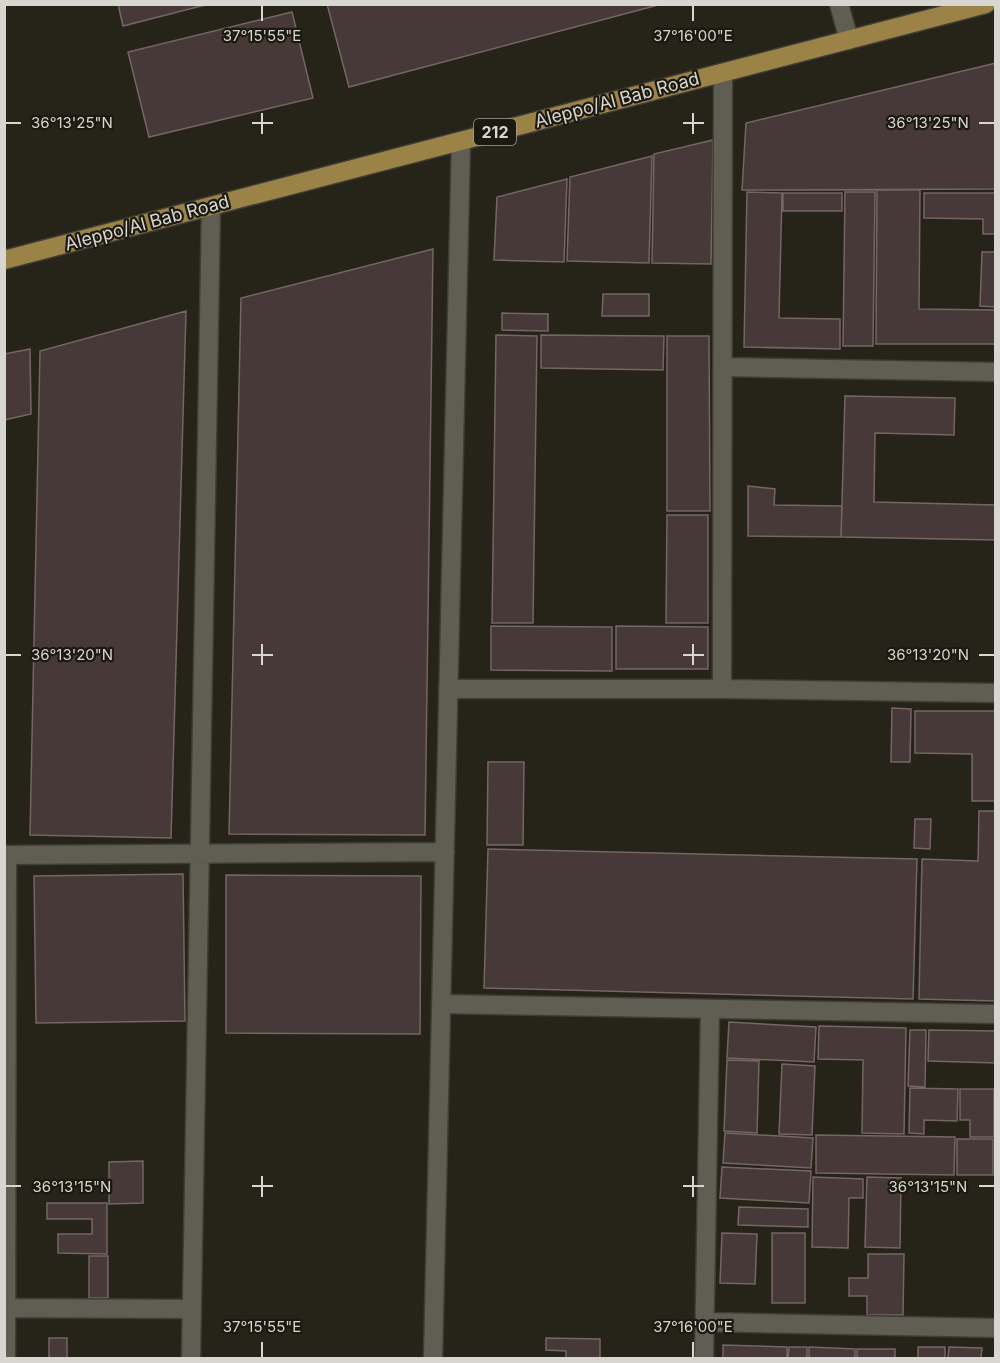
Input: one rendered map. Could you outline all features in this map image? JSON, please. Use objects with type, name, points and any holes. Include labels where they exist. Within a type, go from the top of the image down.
[{"type":"main road","name":"Aleppo/Al Bab Road","points":[[4,260],[986,4]]},
{"type":"street","points":[[839,4],[849,40]]},
{"type":"street","points":[[722,688],[723,73]]},
{"type":"street","points":[[433,1359],[461,141]]},
{"type":"street","points":[[191,1359],[211,207]]},
{"type":"street","points":[[723,367],[996,372]]},
{"type":"street","points":[[448,688],[722,688],[996,693]]},
{"type":"street","points":[[6,1359],[7,855],[445,852]]},
{"type":"street","points":[[441,1004],[996,1014]]},
{"type":"street","points":[[704,1359],[710,1009]]},
{"type":"street","points":[[6,1308],[192,1309]]},
{"type":"street","points":[[705,1322],[996,1328]]},
{"type":"building","points":[[118,4],[209,4],[123,26]]},
{"type":"building","points":[[327,4],[662,4],[349,87]]},
{"type":"building","points":[[292,12],[313,98],[149,137],[128,52]]},
{"type":"building","points":[[996,63],[996,189],[742,190],[746,123]]},
{"type":"building","points":[[713,140],[711,264],[652,263],[654,154]]},
{"type":"building","points":[[652,156],[649,263],[567,261],[570,177]]},
{"type":"building","points":[[567,179],[564,262],[494,260],[497,197]]},
{"type":"building","points":[[877,190],[920,190],[919,309],[995,310],[995,344],[876,344]]},
{"type":"building","points":[[747,192],[782,193],[779,318],[840,319],[840,349],[744,347]]},
{"type":"building","points":[[845,192],[875,192],[873,346],[843,346]]},
{"type":"building","points":[[783,193],[842,193],[842,211],[783,211]]},
{"type":"building","points":[[924,193],[996,193],[996,234],[983,234],[983,219],[924,218]]},
{"type":"building","points":[[433,249],[425,835],[229,834],[241,298]]},
{"type":"building","points":[[982,252],[996,252],[996,307],[980,306]]},
{"type":"building","points":[[603,294],[649,294],[649,316],[602,316]]},
{"type":"building","points":[[186,311],[171,838],[30,835],[40,351]]},
{"type":"building","points":[[502,313],[548,314],[548,331],[502,330]]},
{"type":"building","points":[[496,335],[537,336],[533,623],[492,623]]},
{"type":"building","points":[[541,335],[664,336],[663,370],[541,368]]},
{"type":"building","points":[[667,336],[709,336],[710,511],[667,511]]},
{"type":"building","points":[[30,349],[31,414],[4,420],[4,354]]},
{"type":"building","points":[[845,396],[955,398],[954,435],[875,433],[874,502],[996,505],[996,540],[841,537]]},
{"type":"building","points":[[748,486],[775,489],[774,505],[842,506],[841,537],[748,536]]},
{"type":"building","points":[[667,515],[708,515],[708,623],[666,623]]},
{"type":"building","points":[[491,626],[612,627],[612,671],[491,670]]},
{"type":"building","points":[[616,626],[708,627],[708,669],[616,669]]},
{"type":"building","points":[[892,708],[911,709],[910,762],[891,762]]},
{"type":"building","points":[[915,711],[996,711],[996,801],[972,801],[972,754],[915,753]]},
{"type":"building","points":[[488,762],[524,762],[523,845],[487,845]]},
{"type":"building","points":[[979,811],[996,811],[996,1001],[919,999],[922,859],[978,861]]},
{"type":"building","points":[[915,819],[931,819],[930,849],[914,848]]},
{"type":"building","points":[[488,849],[917,859],[913,999],[484,988]]},
{"type":"building","points":[[183,874],[185,1021],[36,1023],[34,876]]},
{"type":"building","points":[[226,875],[421,876],[420,1034],[226,1033]]},
{"type":"building","points":[[729,1022],[816,1027],[814,1062],[727,1058]]},
{"type":"building","points":[[819,1026],[906,1028],[904,1134],[862,1133],[863,1060],[818,1059]]},
{"type":"building","points":[[910,1030],[926,1030],[925,1087],[908,1086]]},
{"type":"building","points":[[929,1030],[996,1031],[996,1063],[928,1061]]},
{"type":"building","points":[[727,1060],[759,1061],[757,1133],[724,1131]]},
{"type":"building","points":[[782,1064],[815,1066],[812,1135],[779,1134]]},
{"type":"building","points":[[910,1088],[958,1089],[957,1121],[924,1120],[924,1134],[909,1133]]},
{"type":"building","points":[[960,1089],[994,1089],[994,1137],[970,1137],[970,1120],[960,1120]]},
{"type":"building","points":[[725,1133],[813,1138],[811,1168],[723,1163]]},
{"type":"building","points":[[816,1135],[955,1137],[954,1175],[816,1173]]},
{"type":"building","points":[[957,1139],[993,1139],[993,1175],[957,1175]]},
{"type":"building","points":[[143,1161],[143,1203],[109,1204],[109,1162]]},
{"type":"building","points":[[722,1167],[811,1171],[809,1203],[720,1198]]},
{"type":"building","points":[[813,1177],[863,1179],[863,1198],[849,1198],[848,1248],[812,1247]]},
{"type":"building","points":[[867,1177],[901,1178],[900,1248],[865,1247]]},
{"type":"building","points":[[47,1203],[107,1203],[107,1254],[58,1253],[58,1234],[92,1234],[92,1219],[47,1219]]},
{"type":"building","points":[[739,1207],[808,1209],[808,1227],[738,1225]]},
{"type":"building","points":[[722,1233],[757,1234],[755,1284],[720,1283]]},
{"type":"building","points":[[772,1233],[805,1233],[805,1303],[772,1303]]},
{"type":"building","points":[[868,1254],[904,1254],[903,1315],[867,1315],[867,1296],[849,1296],[849,1278],[868,1278]]},
{"type":"building","points":[[89,1256],[108,1256],[108,1298],[89,1298]]},
{"type":"building","points":[[49,1338],[67,1338],[67,1358],[49,1358]]},
{"type":"building","points":[[546,1338],[600,1339],[600,1358],[566,1358],[566,1351],[546,1350]]},
{"type":"building","points":[[723,1345],[787,1347],[787,1358],[723,1358]]},
{"type":"building","points":[[789,1347],[807,1347],[807,1358],[788,1358]]},
{"type":"building","points":[[809,1347],[855,1349],[855,1358],[809,1358]]},
{"type":"building","points":[[918,1347],[945,1347],[945,1358],[918,1358]]},
{"type":"building","points":[[949,1347],[982,1348],[981,1358],[948,1358]]},
{"type":"building","points":[[857,1349],[895,1349],[895,1358],[857,1358]]}]
